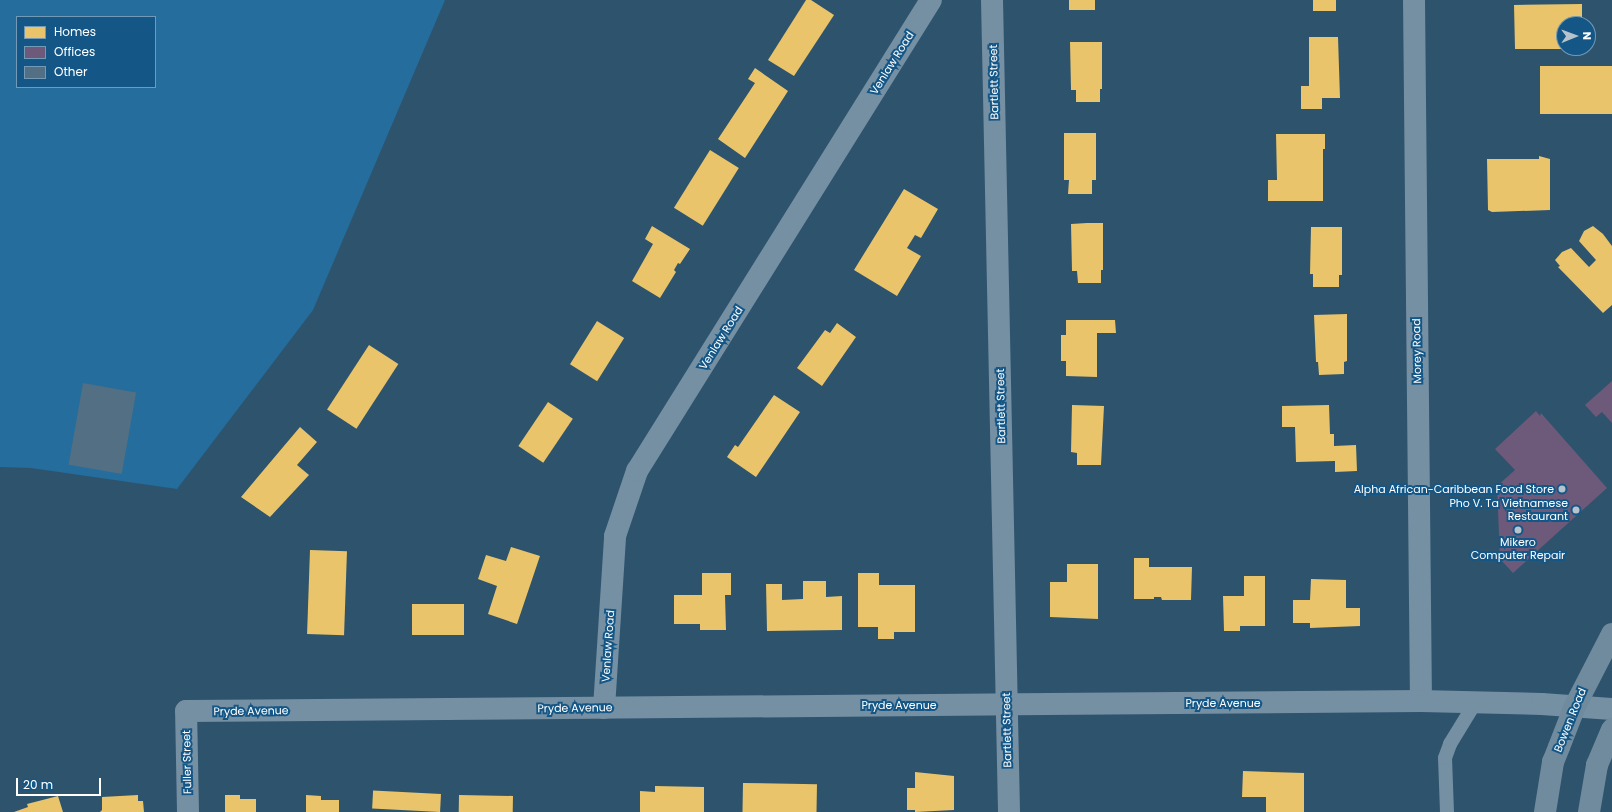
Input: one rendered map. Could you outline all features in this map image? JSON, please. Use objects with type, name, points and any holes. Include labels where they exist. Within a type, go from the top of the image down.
[{"type":"main road","name":"Bowen Road","points":[[1545,812],[1554,762],[1575,706],[1612,634]]},
{"type":"main road","points":[[1589,812],[1597,765],[1612,729]]},
{"type":"street","name":"Venlaw Road","points":[[604,708],[615,536],[637,471],[931,0]]},
{"type":"street","name":"Bartlett Street","points":[[992,0],[1009,812]]},
{"type":"street","name":"Morey Road","points":[[1414,0],[1421,701]]},
{"type":"street","name":"Pryde Avenue","points":[[186,711],[1421,701],[1575,706],[1612,709]]},
{"type":"street","name":"Fuller Street","points":[[186,711],[188,812]]},
{"type":"lane","points":[[1447,812],[1445,758],[1450,744],[1475,703]]},
{"type":"shaded area","points":[[0,0],[445,0],[313,310],[177,489],[31,468],[0,467]]},
{"type":"building: Homes","points":[[806,0],[811,0],[834,15],[794,76],[768,60]]},
{"type":"building: Homes","points":[[1069,0],[1095,0],[1095,10],[1069,10]]},
{"type":"building: Homes","points":[[1313,0],[1336,0],[1336,11],[1313,11]]},
{"type":"building: Homes","points":[[1582,4],[1582,16],[1556,16],[1556,49],[1515,49],[1514,5]]},
{"type":"building: Homes","points":[[1309,37],[1338,37],[1340,98],[1322,98],[1322,109],[1301,109],[1301,86],[1309,86]]},
{"type":"building: Homes","points":[[1070,42],[1102,42],[1102,89],[1100,89],[1100,102],[1076,102],[1076,90],[1071,90]]},
{"type":"building: Homes","points":[[1540,66],[1612,66],[1612,114],[1540,114]]},
{"type":"building: Homes","points":[[755,68],[788,91],[745,158],[718,139],[755,83],[748,79]]},
{"type":"building: Homes","points":[[1064,133],[1096,133],[1096,180],[1092,180],[1092,194],[1068,194],[1069,180],[1064,180]]},
{"type":"building: Homes","points":[[1276,134],[1325,134],[1325,149],[1323,149],[1323,201],[1268,201],[1268,180],[1277,180]]},
{"type":"building: Homes","points":[[710,150],[739,168],[703,226],[674,208]]},
{"type":"building: Homes","points":[[1539,156],[1550,159],[1550,210],[1492,212],[1488,210],[1487,159],[1539,159]]},
{"type":"building: Homes","points":[[904,189],[938,209],[921,238],[915,235],[907,248],[921,256],[897,296],[854,270]]},
{"type":"building: Homes","points":[[1103,223],[1103,270],[1101,270],[1101,283],[1078,283],[1077,271],[1072,271],[1071,224]]},
{"type":"building: Homes","points":[[652,226],[690,249],[680,264],[678,263],[674,270],[676,272],[660,298],[632,281],[653,244],[645,239]]},
{"type":"building: Homes","points":[[1593,226],[1603,234],[1612,246],[1612,305],[1603,313],[1558,267],[1560,266],[1555,260],[1562,252],[1571,248],[1589,267],[1596,260],[1579,241],[1584,231]]},
{"type":"building: Homes","points":[[1311,227],[1342,227],[1342,275],[1339,275],[1339,287],[1313,287],[1313,274],[1310,274]]},
{"type":"building: Homes","points":[[1347,314],[1347,361],[1344,362],[1344,374],[1319,375],[1318,362],[1316,362],[1314,315]]},
{"type":"building: Homes","points":[[1066,320],[1115,320],[1116,333],[1097,333],[1097,377],[1066,376],[1066,361],[1061,361],[1061,335],[1066,335]]},
{"type":"building: Homes","points":[[597,321],[624,338],[597,381],[570,364]]},
{"type":"building: Homes","points":[[837,323],[856,337],[822,386],[797,368],[825,330],[830,333]]},
{"type":"building: Homes","points":[[369,345],[398,364],[356,429],[327,410]]},
{"type":"building: Homes","points":[[774,395],[800,412],[756,477],[727,457],[735,445],[738,447]]},
{"type":"building: Homes","points":[[548,402],[573,419],[543,463],[518,446]]},
{"type":"building: Homes","points":[[1072,405],[1104,406],[1101,465],[1077,465],[1077,453],[1071,452]]},
{"type":"building: Homes","points":[[1329,405],[1330,434],[1334,434],[1334,446],[1356,445],[1357,471],[1335,472],[1335,461],[1296,462],[1295,427],[1282,427],[1282,406]]},
{"type":"building: Homes","points":[[300,427],[317,442],[297,465],[309,475],[270,517],[241,497]]},
{"type":"building: Homes","points":[[511,547],[540,556],[517,624],[488,614],[497,586],[478,579],[486,555],[506,561]]},
{"type":"building: Homes","points":[[310,550],[347,551],[344,635],[307,634]]},
{"type":"building: Homes","points":[[1134,558],[1149,558],[1149,567],[1192,567],[1191,600],[1162,600],[1161,597],[1154,597],[1154,599],[1134,599]]},
{"type":"building: Homes","points":[[1067,564],[1098,564],[1098,619],[1050,617],[1050,582],[1067,582]]},
{"type":"building: Homes","points":[[702,573],[731,573],[731,595],[725,595],[726,630],[700,630],[700,624],[674,624],[674,595],[702,595]]},
{"type":"building: Homes","points":[[858,573],[879,573],[879,585],[915,585],[915,632],[894,632],[894,639],[878,639],[878,627],[858,627]]},
{"type":"building: Homes","points":[[1244,576],[1265,576],[1265,626],[1240,626],[1240,631],[1224,631],[1223,596],[1244,596]]},
{"type":"building: Homes","points":[[1311,579],[1346,580],[1346,608],[1360,608],[1360,626],[1310,628],[1310,623],[1293,623],[1293,600],[1310,600]]},
{"type":"building: Homes","points":[[803,581],[826,581],[826,597],[842,596],[842,630],[767,631],[766,584],[782,584],[782,600],[803,599]]},
{"type":"building: Homes","points":[[412,604],[464,604],[464,635],[412,635]]},
{"type":"building: Homes","points":[[1243,771],[1304,773],[1304,812],[1266,812],[1266,797],[1242,797]]},
{"type":"building: Homes","points":[[915,772],[954,776],[954,810],[915,812],[915,810],[907,810],[907,788],[915,788]]},
{"type":"building: Homes","points":[[743,783],[817,784],[817,812],[742,812]]},
{"type":"building: Homes","points":[[655,786],[704,787],[704,812],[640,812],[640,791],[655,792]]},
{"type":"building: Homes","points":[[373,790],[441,794],[440,812],[372,808]]},
{"type":"building: Homes","points":[[138,795],[138,801],[143,801],[144,812],[100,812],[102,810],[102,797]]},
{"type":"building: Homes","points":[[225,795],[240,795],[240,799],[256,799],[256,812],[225,812]]},
{"type":"building: Homes","points":[[306,795],[321,796],[321,800],[339,800],[339,812],[306,812]]},
{"type":"building: Homes","points":[[459,795],[513,796],[513,812],[459,812]]},
{"type":"building: Homes","points":[[58,796],[63,812],[14,812],[28,807],[27,804]]},
{"type":"building: Offices","points":[[1612,381],[1612,423],[1602,412],[1596,417],[1585,405]]},
{"type":"building: Offices","points":[[1536,411],[1540,416],[1541,413],[1607,488],[1513,573],[1500,559],[1497,486],[1515,470],[1495,449]]},
{"type":"building: Other","points":[[83,383],[136,392],[122,474],[69,465]]},
{"type":"place","name":"Alpha African-Caribbean Food Store","points":[[1562,489]]},
{"type":"place","name":"Pho V. Ta Vietnamese Restaurant","points":[[1576,510]]},
{"type":"place","name":"Mikero Computer Repair","points":[[1518,530]]}]
